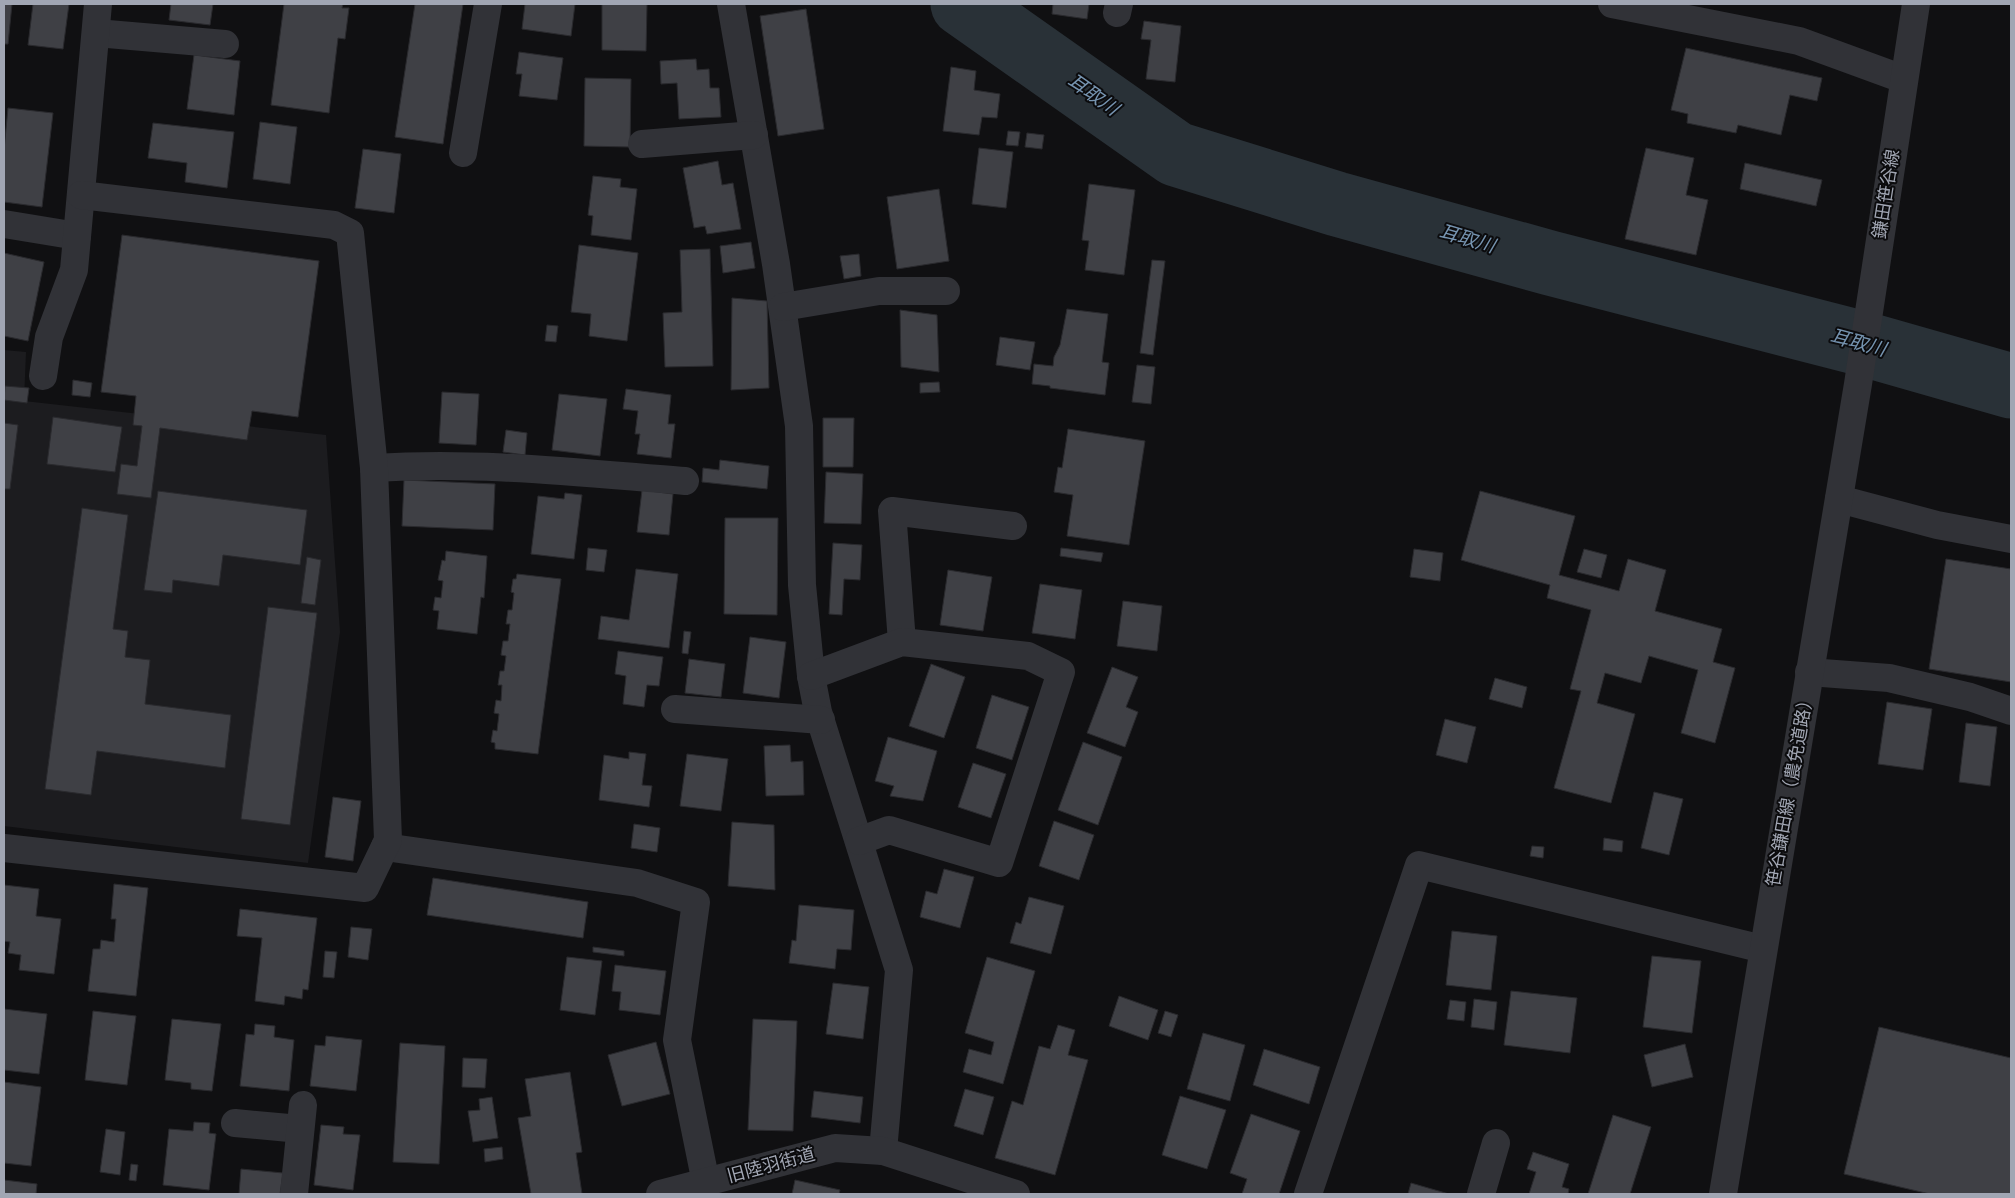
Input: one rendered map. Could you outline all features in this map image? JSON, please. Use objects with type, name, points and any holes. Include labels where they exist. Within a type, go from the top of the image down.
[{"type":"street","points":[[43,376],[49,336],[74,270],[98,4]]},
{"type":"street","points":[[463,152],[488,4]]},
{"type":"street","points":[[731,4],[782,306],[799,426],[802,585],[811,676],[821,720],[899,970],[883,1151]]},
{"type":"street","points":[[1612,4],[1799,41],[1903,79]]},
{"type":"street","name":"鎌田笹谷線","points":[[1858,384],[1903,79],[1916,4]]},
{"type":"street","points":[[96,33],[224,44]]},
{"type":"street","points":[[642,144],[754,135]]},
{"type":"street","points":[[4,848],[365,888],[388,840],[374,468],[350,233],[334,225],[81,195]]},
{"type":"street","points":[[4,224],[77,236]]},
{"type":"street","points":[[782,306],[879,291],[946,291]]},
{"type":"street","name":"笹谷鎌田線（農免道路）","points":[[1723,1194],[1858,384]]},
{"type":"street","points":[[374,468],[409,466],[508,467],[685,481]]},
{"type":"street","points":[[1838,499],[1937,524],[2011,539]]},
{"type":"street","points":[[902,642],[892,511],[1013,526]]},
{"type":"street","points":[[811,676],[902,642],[1028,656],[1061,672],[999,863],[889,830],[859,841]]},
{"type":"street","points":[[1809,672],[1889,678],[1970,697],[2011,711]]},
{"type":"street","points":[[675,709],[821,720]]},
{"type":"street","points":[[385,847],[637,883],[696,902],[678,1040],[706,1182]]},
{"type":"street","points":[[1308,1194],[1420,865],[1763,949]]},
{"type":"street","points":[[235,1123],[301,1117],[294,1194]]},
{"type":"street","points":[[1480,1194],[1496,1143]]},
{"type":"street","name":"旧陸羽街道","points":[[660,1194],[835,1148],[883,1151],[1016,1194]]},
{"type":"shaded area","points":[[4,350],[26,352],[24,401],[326,435],[340,632],[308,863],[4,826]]},
{"type":"building","points":[[4,4],[12,4],[8,44],[4,44]]},
{"type":"building","points":[[33,4],[69,4],[63,49],[28,45]]},
{"type":"building","points":[[171,4],[213,4],[210,25],[169,20]]},
{"type":"building","points":[[284,4],[343,4],[342,8],[349,8],[345,39],[338,38],[329,113],[271,105]]},
{"type":"building","points":[[415,4],[463,4],[443,144],[395,137]]},
{"type":"building","points":[[525,4],[575,4],[571,36],[522,29]]},
{"type":"building","points":[[602,4],[647,4],[646,51],[602,50]]},
{"type":"building","points":[[1053,4],[1089,4],[1087,19],[1052,14]]},
{"type":"building","points":[[806,9],[824,129],[778,136],[760,16]]},
{"type":"building","points":[[1144,21],[1181,26],[1175,82],[1146,79],[1151,40],[1141,39]]},
{"type":"building","points":[[1686,48],[1822,78],[1817,101],[1790,95],[1781,135],[1738,125],[1736,133],[1687,123],[1688,114],[1671,110]]},
{"type":"building","points":[[519,52],[563,58],[557,100],[519,96],[522,74],[516,74]]},
{"type":"building","points":[[194,55],[240,61],[234,115],[187,109]]},
{"type":"building","points":[[696,59],[697,70],[709,69],[710,88],[719,88],[721,117],[679,119],[677,83],[661,84],[660,61]]},
{"type":"building","points":[[951,67],[976,71],[974,90],[1000,94],[997,118],[982,117],[979,135],[943,131]]},
{"type":"building","points":[[585,78],[631,79],[630,147],[584,146]]},
{"type":"building","points":[[8,108],[53,113],[42,207],[4,202],[4,150]]},
{"type":"building","points":[[260,122],[297,127],[290,184],[253,179]]},
{"type":"building","points":[[153,123],[234,132],[227,188],[185,182],[187,163],[148,158]]},
{"type":"building","points":[[1008,131],[1020,132],[1018,146],[1006,145]]},
{"type":"building","points":[[1027,133],[1044,135],[1042,149],[1025,147]]},
{"type":"building","points":[[979,148],[1013,152],[1006,208],[972,204]]},
{"type":"building","points":[[1646,148],[1694,158],[1686,195],[1708,200],[1696,255],[1625,239]]},
{"type":"building","points":[[363,149],[401,154],[394,213],[355,208]]},
{"type":"building","points":[[718,161],[722,185],[733,183],[741,229],[707,234],[705,226],[694,228],[683,168]]},
{"type":"building","points":[[1745,163],[1822,180],[1816,206],[1740,189]]},
{"type":"building","points":[[593,176],[621,179],[620,187],[637,189],[631,240],[591,235],[593,216],[588,215]]},
{"type":"building","points":[[1089,184],[1135,190],[1124,275],[1085,270],[1089,241],[1082,240]]},
{"type":"building","points":[[939,189],[949,261],[897,269],[887,197]]},
{"type":"building","points":[[122,235],[319,261],[298,417],[252,411],[247,440],[160,428],[151,498],[117,494],[121,464],[137,466],[142,426],[133,425],[136,396],[101,392]]},
{"type":"building","points":[[751,242],[755,268],[723,273],[720,246]]},
{"type":"building","points":[[579,245],[638,253],[627,341],[589,336],[591,314],[571,312]]},
{"type":"building","points":[[710,249],[713,366],[665,367],[663,313],[682,312],[680,250]]},
{"type":"building","points":[[4,253],[44,262],[28,341],[4,336]]},
{"type":"building","points":[[859,254],[861,276],[844,279],[840,256]]},
{"type":"building","points":[[1152,260],[1165,261],[1153,355],[1140,353]]},
{"type":"building","points":[[732,298],[767,301],[769,388],[731,390]]},
{"type":"building","points":[[1067,309],[1108,314],[1102,362],[1109,363],[1105,395],[1032,384],[1034,364],[1053,366],[1054,357],[1060,345]]},
{"type":"building","points":[[900,310],[937,315],[939,372],[901,367]]},
{"type":"building","points":[[547,325],[558,326],[556,342],[545,341]]},
{"type":"building","points":[[1000,337],[1035,342],[1030,370],[996,365]]},
{"type":"building","points":[[1137,365],[1155,367],[1151,404],[1132,402]]},
{"type":"building","points":[[73,380],[92,383],[90,397],[72,395]]},
{"type":"building","points":[[939,382],[940,392],[920,393],[920,383]]},
{"type":"building","points":[[5,386],[29,388],[27,403],[4,400]]},
{"type":"building","points":[[626,389],[671,395],[668,424],[675,424],[671,458],[637,454],[640,434],[635,434],[638,411],[623,409]]},
{"type":"building","points":[[442,392],[479,394],[476,445],[439,443]]},
{"type":"building","points":[[559,394],[607,399],[600,456],[552,450]]},
{"type":"building","points":[[53,417],[122,427],[115,472],[47,464]]},
{"type":"building","points":[[823,418],[854,418],[853,467],[823,467]]},
{"type":"building","points":[[4,423],[18,425],[10,489],[4,489]]},
{"type":"building","points":[[1068,429],[1145,441],[1129,545],[1067,536],[1073,495],[1054,492],[1058,467],[1062,468]]},
{"type":"building","points":[[506,430],[527,433],[525,455],[503,452]]},
{"type":"building","points":[[720,460],[769,466],[767,489],[702,482],[703,468],[719,470]]},
{"type":"building","points":[[826,472],[863,474],[861,524],[824,523]]},
{"type":"building","points":[[404,480],[495,484],[493,530],[402,526]]},
{"type":"building","points":[[642,490],[673,494],[669,535],[637,532]]},
{"type":"building","points":[[158,491],[307,510],[300,565],[223,555],[219,586],[173,580],[172,593],[144,590]]},
{"type":"building","points":[[1480,491],[1575,516],[1559,575],[1619,591],[1628,559],[1666,570],[1655,611],[1722,629],[1713,662],[1735,668],[1715,743],[1681,733],[1698,670],[1649,656],[1641,683],[1605,673],[1597,703],[1635,714],[1611,803],[1554,788],[1581,691],[1570,689],[1591,610],[1547,598],[1550,585],[1461,560]]},
{"type":"building","points":[[565,493],[582,495],[574,559],[531,554],[538,496],[564,499]]},
{"type":"building","points":[[82,508],[128,515],[113,629],[128,631],[125,657],[150,660],[145,704],[231,715],[225,768],[97,751],[91,795],[45,789]]},
{"type":"building","points":[[725,518],[778,518],[777,615],[724,614]]},
{"type":"building","points":[[833,543],[862,545],[860,580],[844,579],[842,615],[829,614]]},
{"type":"building","points":[[588,548],[607,550],[604,572],[586,570]]},
{"type":"building","points":[[1061,548],[1103,553],[1101,562],[1060,556]]},
{"type":"building","points":[[1414,549],[1443,553],[1440,581],[1410,577]]},
{"type":"building","points":[[1584,549],[1607,555],[1601,578],[1577,572]]},
{"type":"building","points":[[446,551],[487,556],[484,598],[481,597],[477,634],[437,629],[439,611],[433,610],[435,597],[441,598],[443,581],[438,580],[442,560],[445,561]]},
{"type":"building","points":[[307,557],[321,560],[315,605],[301,603]]},
{"type":"building","points":[[1946,559],[2011,569],[2011,682],[1929,669]]},
{"type":"building","points":[[636,569],[678,574],[669,648],[598,639],[601,616],[629,620]]},
{"type":"building","points":[[948,570],[992,577],[983,631],[940,625]]},
{"type":"building","points":[[517,574],[561,579],[538,754],[495,749],[495,743],[491,742],[493,730],[497,731],[499,714],[494,713],[496,700],[501,701],[502,685],[498,685],[500,671],[504,671],[506,656],[501,655],[503,641],[508,641],[510,624],[506,624],[508,610],[512,610],[514,593],[511,592],[513,579],[516,579]]},
{"type":"building","points":[[1040,584],[1082,590],[1075,639],[1032,633]]},
{"type":"building","points":[[1123,601],[1162,606],[1157,651],[1117,646]]},
{"type":"building","points":[[268,607],[317,613],[290,825],[241,819]]},
{"type":"building","points":[[684,631],[691,632],[688,654],[682,653]]},
{"type":"building","points":[[750,637],[786,642],[779,698],[743,693]]},
{"type":"building","points":[[618,651],[663,657],[659,686],[647,685],[644,707],[623,704],[626,676],[615,674]]},
{"type":"building","points":[[689,659],[725,664],[721,697],[685,693]]},
{"type":"building","points":[[931,664],[965,677],[944,738],[909,726]]},
{"type":"building","points":[[1112,667],[1138,677],[1126,707],[1138,712],[1125,747],[1087,733]]},
{"type":"building","points":[[1495,678],[1527,687],[1522,708],[1489,699]]},
{"type":"building","points":[[992,695],[1029,707],[1012,760],[976,748]]},
{"type":"building","points":[[1887,702],[1932,709],[1923,770],[1878,764]]},
{"type":"building","points":[[1445,719],[1476,727],[1467,763],[1436,755]]},
{"type":"building","points":[[1966,723],[1997,727],[1990,786],[1959,782]]},
{"type":"building","points":[[888,737],[937,751],[923,801],[890,796],[894,786],[875,781]]},
{"type":"building","points":[[1083,742],[1122,757],[1098,825],[1058,810]]},
{"type":"building","points":[[790,745],[791,762],[803,761],[804,795],[766,796],[764,746]]},
{"type":"building","points":[[629,752],[646,754],[642,785],[652,786],[649,807],[599,800],[604,755],[629,759]]},
{"type":"building","points":[[687,754],[728,759],[721,811],[680,806]]},
{"type":"building","points":[[973,763],[1006,774],[991,818],[958,807]]},
{"type":"building","points":[[1654,792],[1683,799],[1669,855],[1641,848]]},
{"type":"building","points":[[333,797],[361,801],[353,861],[325,857]]},
{"type":"building","points":[[1054,821],[1094,835],[1079,880],[1039,866]]},
{"type":"building","points":[[732,822],[774,825],[775,890],[728,886]]},
{"type":"building","points":[[634,824],[660,828],[657,852],[631,848]]},
{"type":"building","points":[[1604,838],[1623,841],[1622,852],[1603,850]]},
{"type":"building","points":[[1532,846],[1544,847],[1543,858],[1530,856]]},
{"type":"building","points":[[944,869],[974,877],[960,928],[920,917],[926,891],[937,894]]},
{"type":"building","points":[[433,878],[588,902],[583,938],[427,915]]},
{"type":"building","points":[[114,884],[148,888],[136,996],[88,991],[93,949],[100,949],[101,940],[114,942],[116,919],[111,919]]},
{"type":"building","points":[[4,885],[39,889],[36,916],[61,919],[54,974],[19,970],[21,955],[8,953],[10,942],[4,941]]},
{"type":"building","points":[[1029,897],[1064,906],[1051,954],[1010,943],[1016,922],[1021,924]]},
{"type":"building","points":[[799,905],[854,910],[851,950],[837,949],[835,969],[789,963],[792,940],[796,941]]},
{"type":"building","points":[[240,909],[317,918],[308,990],[303,989],[302,999],[285,996],[284,1005],[255,1001],[262,938],[237,936]]},
{"type":"building","points":[[351,927],[372,929],[368,960],[348,957]]},
{"type":"building","points":[[1452,931],[1497,936],[1491,990],[1446,985]]},
{"type":"building","points":[[593,947],[624,951],[624,956],[593,952]]},
{"type":"building","points":[[325,951],[337,952],[334,978],[323,977]]},
{"type":"building","points":[[1652,956],[1701,961],[1692,1033],[1643,1027]]},
{"type":"building","points":[[567,957],[602,961],[595,1015],[560,1010]]},
{"type":"building","points":[[987,957],[1035,971],[1003,1084],[963,1072],[969,1049],[991,1055],[994,1042],[965,1033]]},
{"type":"building","points":[[615,965],[666,971],[660,1015],[619,1010],[621,992],[612,991]]},
{"type":"building","points":[[833,983],[869,987],[863,1039],[826,1034]]},
{"type":"building","points":[[1511,991],[1577,998],[1570,1053],[1504,1045]]},
{"type":"building","points":[[1119,996],[1158,1010],[1148,1040],[1109,1026]]},
{"type":"building","points":[[1474,999],[1497,1002],[1494,1030],[1471,1027]]},
{"type":"building","points":[[1450,1000],[1466,1002],[1464,1021],[1447,1019]]},
{"type":"building","points":[[4,1009],[47,1014],[39,1074],[4,1070]]},
{"type":"building","points":[[93,1011],[136,1016],[127,1085],[85,1080]]},
{"type":"building","points":[[1165,1011],[1178,1015],[1171,1037],[1158,1033]]},
{"type":"building","points":[[172,1019],[221,1024],[212,1091],[191,1089],[191,1083],[165,1080]]},
{"type":"building","points":[[753,1019],[797,1021],[793,1131],[748,1130]]},
{"type":"building","points":[[255,1024],[275,1026],[274,1037],[294,1040],[289,1091],[240,1086],[246,1034],[254,1035]]},
{"type":"building","points":[[1058,1025],[1075,1030],[1068,1055],[1088,1060],[1055,1175],[995,1158],[1012,1101],[1023,1105],[1039,1046],[1050,1049]]},
{"type":"building","points":[[1879,1027],[2011,1058],[2011,1194],[1930,1194],[1844,1174]]},
{"type":"building","points":[[1203,1033],[1245,1045],[1230,1101],[1187,1089]]},
{"type":"building","points":[[326,1036],[362,1040],[356,1091],[310,1086],[315,1045],[325,1046]]},
{"type":"building","points":[[656,1042],[670,1094],[622,1106],[608,1055]]},
{"type":"building","points":[[400,1043],[445,1046],[439,1164],[393,1162]]},
{"type":"building","points":[[1685,1044],[1693,1077],[1652,1087],[1644,1055]]},
{"type":"building","points":[[1264,1049],[1320,1067],[1309,1104],[1253,1085]]},
{"type":"building","points":[[463,1058],[487,1059],[485,1088],[462,1087]]},
{"type":"building","points":[[570,1072],[582,1152],[576,1153],[582,1194],[531,1194],[518,1118],[531,1116],[525,1079]]},
{"type":"building","points":[[4,1082],[41,1087],[31,1166],[4,1163]]},
{"type":"building","points":[[965,1089],[994,1097],[983,1135],[954,1126]]},
{"type":"building","points":[[814,1091],[863,1097],[860,1123],[811,1117]]},
{"type":"building","points":[[1180,1096],[1226,1110],[1207,1169],[1162,1155]]},
{"type":"building","points":[[492,1097],[498,1138],[473,1142],[468,1111],[480,1110],[479,1099]]},
{"type":"building","points":[[1251,1114],[1300,1131],[1279,1194],[1242,1194],[1247,1179],[1230,1173]]},
{"type":"building","points":[[1613,1115],[1651,1127],[1630,1194],[1588,1194]]},
{"type":"building","points":[[194,1122],[210,1123],[209,1133],[216,1134],[209,1190],[163,1185],[169,1129],[193,1131]]},
{"type":"building","points":[[321,1125],[344,1127],[343,1134],[360,1135],[353,1190],[314,1185]]},
{"type":"building","points":[[106,1129],[125,1132],[120,1175],[100,1172]]},
{"type":"building","points":[[502,1147],[503,1159],[485,1162],[484,1149]]},
{"type":"building","points":[[1533,1152],[1569,1164],[1562,1187],[1569,1189],[1568,1194],[1529,1194],[1536,1172],[1527,1169]]},
{"type":"building","points":[[131,1164],[138,1165],[136,1181],[129,1180]]},
{"type":"building","points":[[241,1169],[283,1173],[280,1194],[239,1194]]},
{"type":"building","points":[[4,1180],[37,1184],[36,1194],[4,1194]]},
{"type":"building","points":[[795,1180],[840,1190],[839,1194],[792,1194]]},
{"type":"building","points":[[1411,1183],[1449,1194],[1408,1194]]},
{"type":"waterway","name":"耳取川","points":[[963,4],[1176,154],[1337,204],[1550,263],[1864,344],[2011,386]]}]
